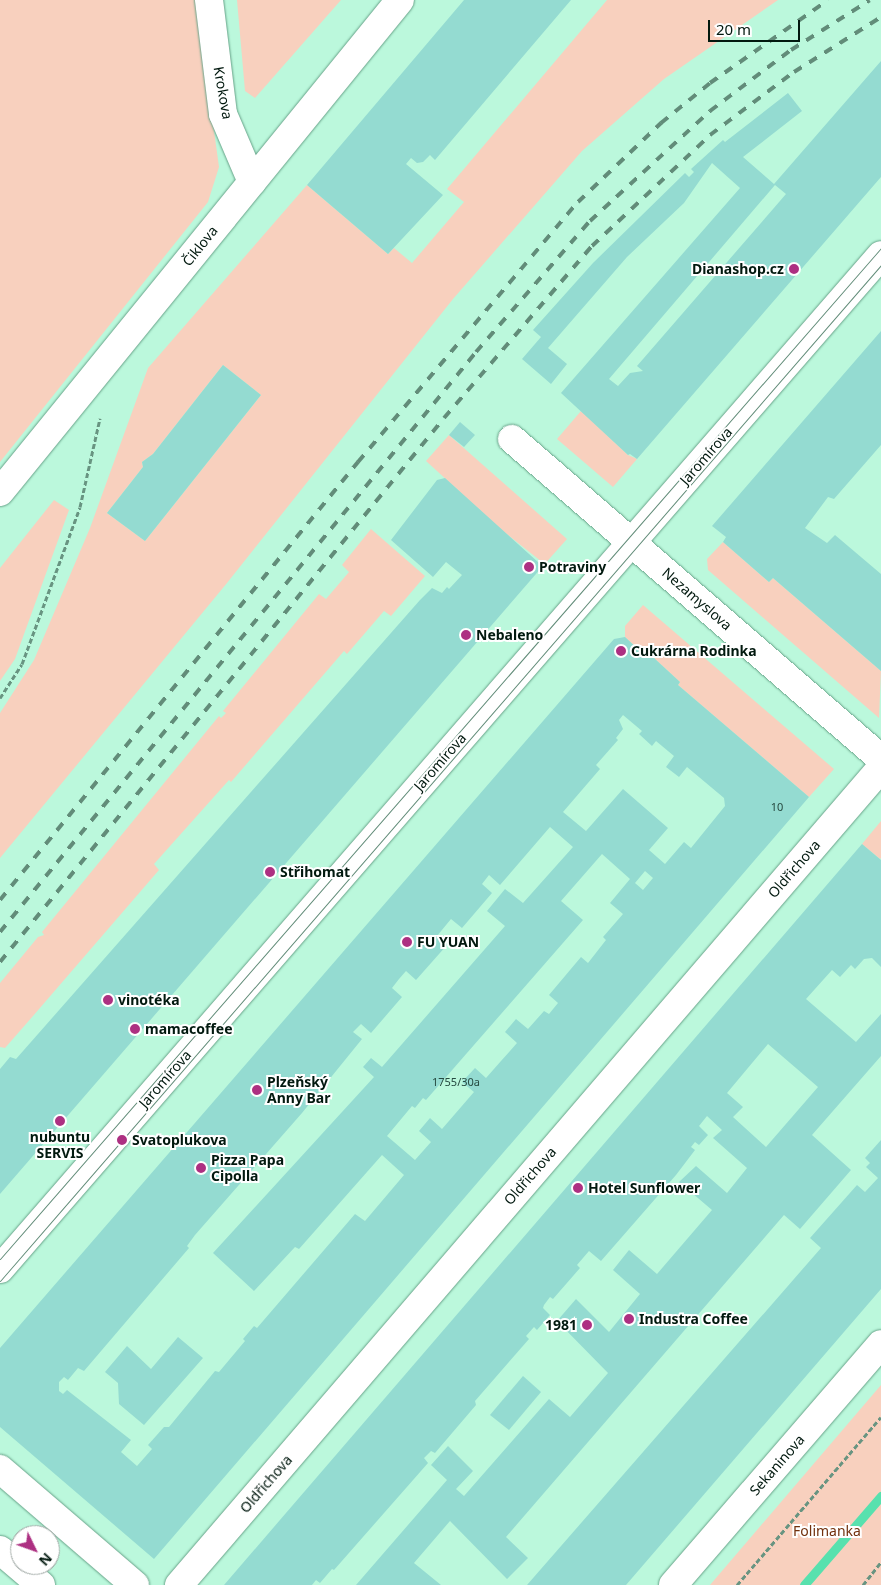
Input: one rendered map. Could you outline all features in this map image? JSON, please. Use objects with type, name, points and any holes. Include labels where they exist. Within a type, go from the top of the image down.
[{"type":"street","name":"Krokova","points":[[209,0],[223,114],[252,182]]},
{"type":"street","name":"Čiklova","points":[[0,492],[400,0]]},
{"type":"street","name":"Jaromírova","points":[[0,1269],[881,255]]},
{"type":"street","name":"Nezamyslova","points":[[512,439],[881,759]]},
{"type":"street","name":"Oldřichova","points":[[179,1585],[881,768]]},
{"type":"street","name":"Sekaninova","points":[[674,1585],[881,1344]]},
{"type":"street","points":[[0,1469],[135,1585]]},
{"type":"street","points":[[0,1550],[41,1585]]},
{"type":"path","points":[[0,698],[22,664],[80,507],[100,417]]},
{"type":"path","points":[[737,1585],[881,1417]]},
{"type":"path","points":[[863,1585],[881,1562]]},
{"type":"green space","points":[[0,0],[196,0],[219,167],[208,202],[0,462]]},
{"type":"green space","points":[[237,0],[341,0],[255,98],[245,91]]},
{"type":"green space","points":[[607,0],[778,0],[664,79],[582,151],[453,299],[227,583],[0,858],[0,713],[34,660],[90,528],[148,368],[307,185],[388,254],[394,248],[412,263],[464,202],[447,189]],"holes":[[[223,365],[261,395],[145,541],[107,513],[143,467],[142,462],[153,454]]]},
{"type":"green space","points":[[581,411],[628,455],[637,459],[613,487],[557,439]]},
{"type":"green space","points":[[449,435],[567,539],[542,567],[542,562],[503,531],[426,461]]},
{"type":"green space","points":[[54,500],[69,510],[15,659],[0,681],[0,568]]},
{"type":"green space","points":[[371,529],[425,576],[391,616],[384,611],[347,654],[344,651],[231,782],[229,780],[154,864],[159,870],[33,1016],[5,1048],[0,1047],[0,983],[38,937],[44,935],[42,932],[219,716],[221,718],[226,713],[223,711],[319,594],[326,599],[349,572],[342,565]]},
{"type":"green space","points":[[723,542],[769,582],[773,578],[881,671],[879,718],[708,570],[707,559]]},
{"type":"green space","points":[[643,605],[834,769],[809,797],[678,685],[680,682],[641,646],[638,649],[625,637],[625,626]]},
{"type":"green space","points":[[881,821],[881,858],[880,859],[862,844]]},
{"type":"green space","name":"Folimanka","points":[[881,1385],[881,1585],[710,1585]]},
{"type":"building","points":[[464,0],[571,0],[435,160],[430,155],[423,162],[417,163],[411,158],[406,164],[443,195],[388,254],[307,185]]},
{"type":"building","points":[[881,61],[881,177],[637,459],[630,454],[628,455],[561,393],[740,188],[712,163],[684,203],[627,257],[548,348],[567,364],[551,384],[522,359],[541,337],[533,330],[593,263],[685,173],[689,177],[694,172],[691,169],[723,140],[725,142],[788,93],[802,111],[743,157],[774,184]],"holes":[[[775,185],[786,194],[637,366],[643,371],[630,373],[618,386],[609,379]]]},
{"type":"building","points":[[881,331],[881,445],[834,499],[828,497],[805,528],[827,543],[835,535],[881,574],[881,671],[773,578],[769,582],[723,542],[726,537],[712,526]]},
{"type":"building","points":[[223,365],[261,395],[145,541],[107,513],[143,467],[142,462],[153,454]]},
{"type":"building","points":[[460,422],[475,435],[464,447],[449,435]]},
{"type":"building","points":[[445,478],[539,563],[542,561],[542,567],[0,1194],[0,1069],[10,1057],[16,1059],[420,600],[432,588],[442,593],[447,587],[449,589],[462,575],[446,562],[433,577],[391,540],[437,480]]},
{"type":"building","points":[[625,637],[638,649],[641,646],[680,682],[678,685],[809,797],[154,1559],[0,1427],[0,1348],[614,639]],"holes":[[[623,715],[642,731],[639,734],[652,746],[656,741],[674,756],[666,767],[679,777],[687,767],[724,798],[725,806],[691,848],[684,842],[665,864],[649,850],[668,828],[623,789],[586,831],[563,812],[600,769],[596,765],[618,740],[616,738],[623,729],[619,720]],[[550,827],[573,847],[523,903],[505,889],[487,911],[505,926],[382,1067],[371,1058],[363,1067],[374,1077],[213,1253],[254,1291],[295,1247],[299,1249],[382,1155],[404,1175],[365,1221],[355,1214],[257,1328],[254,1326],[243,1339],[245,1341],[219,1372],[215,1371],[169,1427],[164,1427],[148,1445],[152,1449],[137,1466],[121,1452],[131,1440],[67,1390],[63,1394],[59,1391],[59,1382],[64,1377],[68,1380],[78,1368],[84,1371],[189,1248],[187,1246],[195,1235],[302,1113],[362,1039],[353,1032],[361,1024],[371,1033],[402,997],[392,988],[406,971],[416,980],[447,945],[437,936],[451,919],[462,928],[492,893],[482,884],[489,875],[500,885]],[[602,854],[630,879],[610,903],[623,914],[603,937],[606,940],[588,963],[581,957],[549,995],[558,1003],[549,1014],[544,1011],[528,1029],[516,1019],[505,1032],[517,1043],[486,1078],[475,1068],[462,1082],[474,1092],[442,1129],[430,1118],[419,1131],[431,1142],[415,1160],[387,1136],[412,1106],[415,1108],[423,1098],[426,1100],[583,920],[561,901]],[[645,871],[653,878],[643,890],[635,883]]]},
{"type":"building","points":[[862,844],[881,860],[881,967],[872,958],[864,959],[855,969],[851,965],[840,977],[832,970],[806,999],[856,1042],[881,1014],[881,1056],[812,1135],[851,1170],[800,1229],[784,1215],[506,1537],[528,1558],[507,1579],[450,1521],[414,1563],[441,1585],[356,1585],[447,1480],[431,1465],[448,1446],[473,1471],[456,1489],[464,1496],[549,1399],[570,1417],[608,1373],[557,1321],[576,1299],[609,1332],[640,1294],[613,1270],[629,1250],[657,1274],[712,1210],[679,1182],[696,1166],[727,1193],[747,1168],[713,1138],[722,1130],[707,1116],[699,1126],[708,1135],[699,1145],[695,1142],[691,1147],[695,1150],[676,1175],[601,1261],[589,1251],[577,1265],[580,1268],[553,1299],[550,1297],[544,1305],[543,1308],[550,1315],[537,1330],[534,1327],[526,1336],[529,1339],[475,1401],[476,1405],[435,1453],[431,1451],[424,1458],[428,1463],[334,1570],[332,1569],[320,1583],[316,1580],[312,1585],[224,1585]],"holes":[[[768,1044],[818,1087],[766,1147],[733,1117],[743,1107],[727,1093]]]},
{"type":"building","points":[[881,1140],[881,1289],[626,1585],[527,1585],[821,1248],[810,1238],[857,1185],[865,1192],[878,1178],[866,1167],[870,1163],[865,1158]]},
{"type":"building","points":[[178,1337],[203,1358],[144,1425],[119,1404],[118,1383],[105,1372],[127,1346],[151,1369]]},
{"type":"building","points":[[523,1376],[541,1392],[509,1430],[490,1415]]},
{"type":"waterway","points":[[804,1585],[881,1496]]},
{"type":"tram line","points":[[0,1259],[881,248]]},
{"type":"tram line","points":[[0,1281],[881,265]]},
{"type":"railway","points":[[0,900],[358,462],[578,202],[661,123],[710,83],[828,0]]},
{"type":"railway","points":[[0,932],[476,352],[590,221],[710,111],[791,50],[870,0]]},
{"type":"railway","points":[[0,962],[444,418],[592,246],[710,135],[794,72],[881,17]]},
{"type":"place","name":"Dianashop.cz","points":[[794,269]]},
{"type":"place","name":"Potraviny","points":[[529,567]]},
{"type":"place","name":"Nebaleno","points":[[466,635]]},
{"type":"place","name":"Cukrárna Rodinka","points":[[621,651]]},
{"type":"place","name":"Střihomat","points":[[270,872]]},
{"type":"place","name":"FU YUAN","points":[[407,942]]},
{"type":"place","name":"vinotéka","points":[[108,1000]]},
{"type":"place","name":"mamacoffee","points":[[135,1029]]},
{"type":"place","name":"Plzeňský Anny Bar","points":[[257,1090]]},
{"type":"place","name":"nubuntu SERVIS","points":[[60,1121]]},
{"type":"place","name":"Svatoplukova","points":[[122,1140]]},
{"type":"place","name":"Pizza Papa Cipolla","points":[[201,1168]]},
{"type":"place","name":"Hotel Sunflower","points":[[578,1188]]},
{"type":"place","name":"Industra Coffee","points":[[629,1319]]},
{"type":"place","name":"1981","points":[[587,1325]]}]
